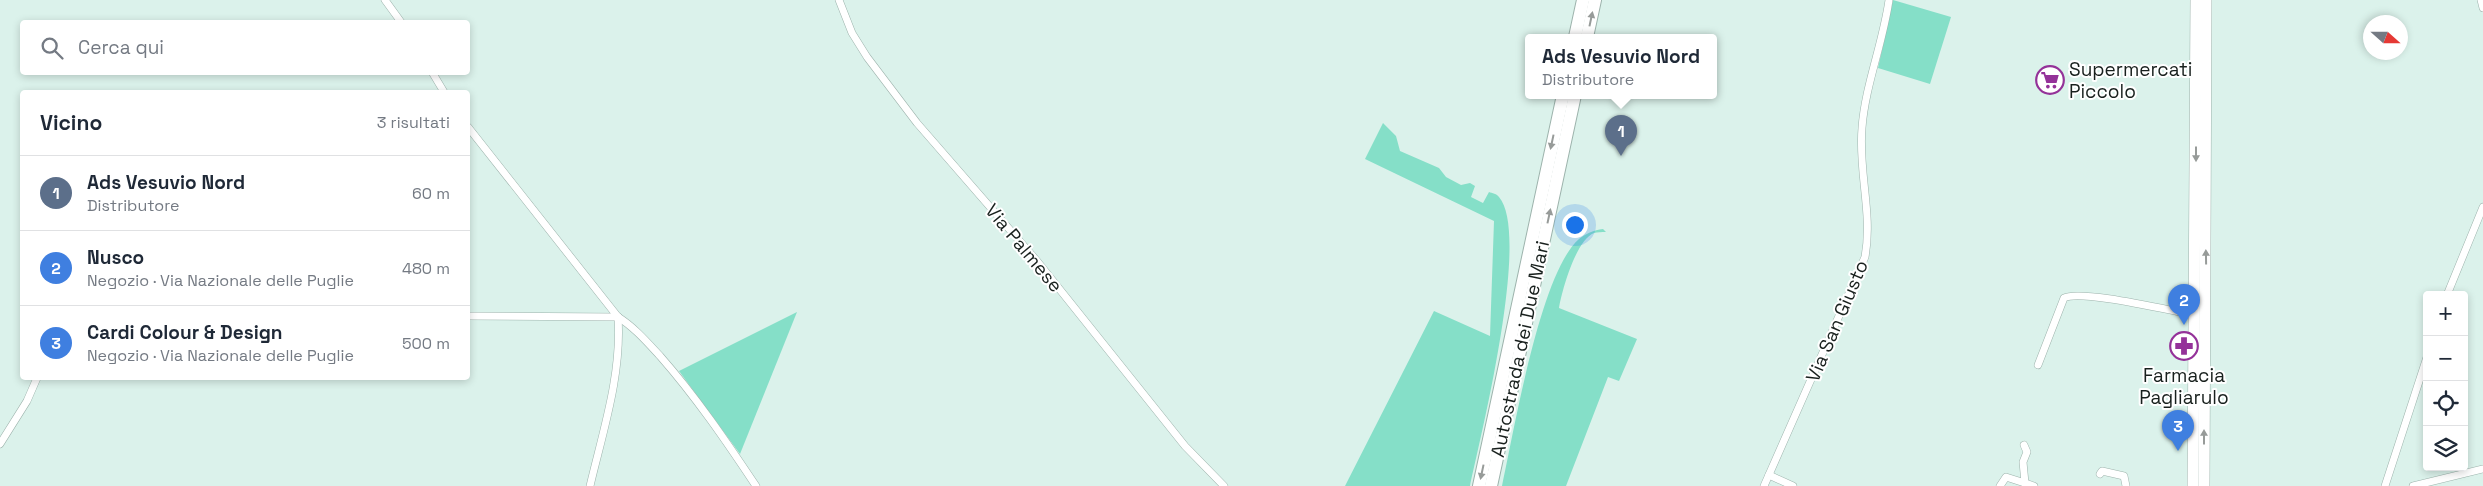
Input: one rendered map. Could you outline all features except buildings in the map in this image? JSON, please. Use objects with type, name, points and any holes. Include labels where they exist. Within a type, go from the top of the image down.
[{"type":"highway","points":[[1576,34],[1583,0]]},
{"type":"highway","points":[[1588,34],[1595,0]]},
{"type":"highway","name":"Autostrada dei Due Mari","points":[[1479,486],[1562,99]]},
{"type":"highway","name":"Autostrada dei Due Mari","points":[[1491,486],[1574,99]]},
{"type":"main road","points":[[2193,486],[2196,0]]},
{"type":"main road","points":[[2204,486],[2206,0]]},
{"type":"street","points":[[385,0],[399,20]]},
{"type":"street","name":"Via Palmese","points":[[840,0],[852,33],[867,57],[917,123],[1037,261],[1185,446],[1224,486]]},
{"type":"street","name":"Via San Giusto","points":[[1764,486],[1865,257],[1868,218],[1862,174],[1862,125],[1885,30],[1889,0]]},
{"type":"street","points":[[2482,0],[2483,8]]},
{"type":"street","points":[[434,75],[443,90]]},
{"type":"street","points":[[470,129],[551,229],[618,317],[626,322],[651,346],[680,378],[707,413],[756,486]]},
{"type":"street","points":[[2450,291],[2483,207]]},
{"type":"street","points":[[2038,365],[2064,298],[2068,296],[2086,296],[2195,315]]},
{"type":"street","points":[[470,316],[618,317]]},
{"type":"street","points":[[590,486],[614,386],[619,335],[618,317]]},
{"type":"street","points":[[2385,486],[2423,369]]},
{"type":"street","points":[[0,444],[27,401],[36,380]]},
{"type":"street","points":[[2024,445],[2027,452],[2024,460],[2025,483]]},
{"type":"street","points":[[2413,486],[2483,469]]},
{"type":"street","points":[[2100,474],[2104,470],[2124,476],[2126,486]]},
{"type":"street","points":[[1769,475],[1794,486]]},
{"type":"street","points":[[2000,486],[2006,477],[2034,486]]},
{"type":"green space","points":[[1893,0],[1951,17],[1930,84],[1878,68]]},
{"type":"green space","points":[[1383,123],[1396,136],[1400,151],[1439,168],[1446,177],[1461,185],[1470,183],[1475,186],[1471,197],[1483,203],[1489,192],[1497,195],[1507,218],[1510,251],[1501,336],[1470,486],[1345,486],[1434,311],[1490,336],[1494,221],[1365,159]]},
{"type":"green space","points":[[1603,229],[1606,232],[1594,233],[1587,237],[1581,245],[1571,266],[1559,308],[1637,339],[1619,381],[1608,377],[1566,486],[1502,486],[1530,355],[1552,284],[1565,257],[1579,239],[1590,232]]},
{"type":"green space","points":[[797,312],[740,454],[679,371]]},
{"type":"place","name":"Supermercati Piccolo","points":[[2050,80]]},
{"type":"place","name":"Ads Vesuvio Nord","points":[[1621,156]]},
{"type":"place","name":"Nusco","points":[[2184,325]]},
{"type":"place","name":"Farmacia Pagliarulo","points":[[2184,346]]},
{"type":"place","name":"Cardi Colour & Design","points":[[2178,451]]}]
